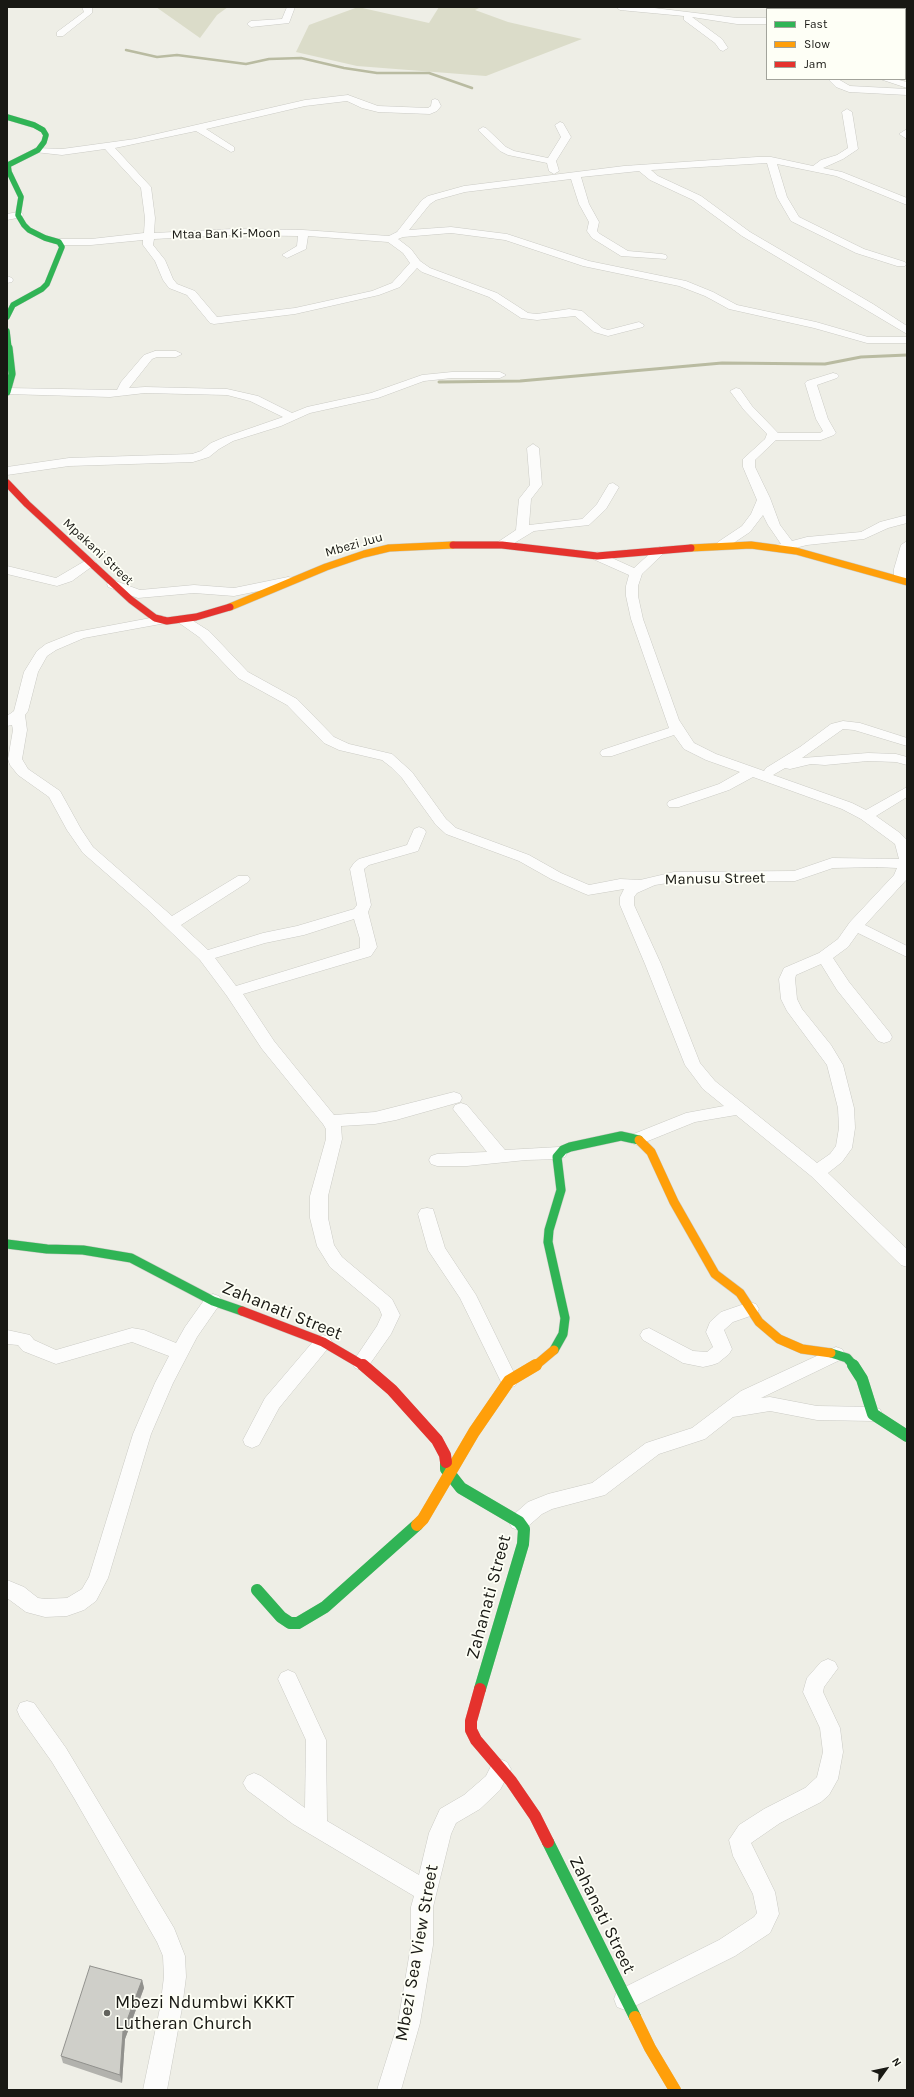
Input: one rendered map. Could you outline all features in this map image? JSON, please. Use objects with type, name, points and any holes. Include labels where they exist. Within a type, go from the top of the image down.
[{"type":"street","points":[[60,34],[88,13],[89,9],[86,7]]},
{"type":"street","points":[[251,24],[286,21],[290,7]]},
{"type":"street","points":[[620,7],[689,14],[737,21],[766,21]]},
{"type":"street","points":[[689,14],[687,18],[719,41],[723,48]]},
{"type":"street","points":[[834,80],[847,89],[907,92]]},
{"type":"street","points":[[889,80],[907,85]]},
{"type":"street","points":[[38,150],[62,152],[161,137],[305,103],[348,98],[365,106],[378,109],[430,111],[434,110],[436,106],[435,102]]},
{"type":"street","points":[[813,170],[824,162],[840,157],[853,149],[847,112]]},
{"type":"street","points":[[7,117],[34,125],[43,130],[46,135],[44,142],[38,150],[8,165],[9,172],[21,197],[18,215],[29,230],[59,242],[62,247],[47,284],[42,289],[14,305],[7,317]]},
{"type":"street","points":[[551,161],[565,140],[560,125]]},
{"type":"street","points":[[197,128],[231,149]]},
{"type":"street","points":[[484,130],[503,149],[511,153],[551,161]]},
{"type":"street","points":[[907,132],[904,134],[907,136]]},
{"type":"street","points":[[108,146],[146,187],[150,218],[147,236],[148,244],[160,260],[170,283],[187,290],[211,319],[219,322],[295,311],[376,293],[396,285],[416,263]]},
{"type":"street","points":[[771,160],[782,197],[795,219],[860,251],[905,264]]},
{"type":"street","points":[[640,325],[608,333],[598,330],[578,314],[569,312],[537,317],[525,316],[512,309],[493,295],[426,270],[416,263],[395,237],[426,202],[432,198],[464,189],[556,176],[642,168],[771,160],[813,170],[840,174],[907,202]]},
{"type":"street","points":[[551,161],[556,176]]},
{"type":"street","points":[[642,168],[654,178],[697,198],[746,234],[869,306],[907,331]]},
{"type":"street","points":[[575,175],[584,204],[594,222],[592,231],[596,236],[624,254],[662,257]]},
{"type":"street","points":[[7,217],[18,215]]},
{"type":"street","name":"Mtaa Ban Ki-Moon","points":[[59,242],[91,242],[147,236],[233,232],[395,237],[451,230],[513,238],[587,264],[682,283],[706,292],[733,307],[816,325],[867,340],[907,340]]},
{"type":"street","points":[[287,255],[302,248],[303,233]]},
{"type":"street","points":[[7,331],[10,375],[7,392],[121,393],[145,390],[232,393],[254,398],[292,417]]},
{"type":"street","points":[[121,393],[125,384],[151,355],[176,354]]},
{"type":"street","points":[[7,471],[69,462],[193,458],[205,454],[225,441],[315,408],[374,396],[422,378],[452,375],[500,375]]},
{"type":"street","points":[[788,545],[774,525],[764,498],[751,476],[750,459],[772,437],[821,436],[830,434],[822,419],[811,383],[833,376]]},
{"type":"street","points":[[736,391],[752,412],[771,430],[772,437]]},
{"type":"street","points":[[522,532],[525,499],[536,485],[533,448]]},
{"type":"street","name":"Mpakani Street","points":[[7,483],[27,504],[114,584],[141,608],[161,620]]},
{"type":"street","points":[[502,546],[522,532],[549,525],[568,525],[585,522],[592,518],[602,506],[613,487]]},
{"type":"street","points":[[722,545],[746,529],[757,516],[764,498]]},
{"type":"street","points":[[776,548],[788,545],[864,535],[884,525],[907,519]]},
{"type":"street","name":"Mbezi Juu","points":[[182,620],[225,609],[352,558],[389,548],[425,545],[502,546],[597,556],[722,545],[751,545],[796,551],[903,580]]},
{"type":"street","points":[[903,580],[900,569],[907,545]]},
{"type":"street","points":[[660,551],[636,573],[632,586],[637,619],[677,730],[690,746],[698,752],[751,772],[771,776],[832,800],[866,816],[901,842],[905,849],[907,864],[901,877],[855,926],[843,944],[824,957],[789,972],[786,988],[795,1011],[825,1049],[835,1065],[846,1108],[847,1128],[844,1148],[836,1158],[817,1172]]},
{"type":"street","points":[[597,556],[636,573]]},
{"type":"street","points":[[7,570],[57,582],[68,578],[90,562]]},
{"type":"street","points":[[114,584],[142,594],[194,589],[226,593],[297,579]]},
{"type":"street","points":[[361,1363],[385,1329],[391,1315],[386,1304],[336,1262],[326,1246],[319,1218],[319,1196],[334,1139],[334,1129],[330,1121],[268,1045],[233,992],[205,956],[88,850],[74,830],[55,794],[23,772],[17,766],[14,759],[20,730],[13,718],[24,700],[31,672],[42,654],[51,646],[86,634],[161,620],[182,620],[204,634],[243,675],[292,702],[329,740],[344,747],[387,757],[396,764],[407,775],[441,822],[451,831],[461,836],[524,858],[556,876],[588,890],[620,884],[640,885]]},
{"type":"street","points":[[771,776],[836,727],[844,725],[855,726],[907,742]]},
{"type":"street","points":[[607,753],[677,730]]},
{"type":"street","points":[[771,776],[811,760],[825,762],[858,757],[882,757],[896,758],[907,761]]},
{"type":"street","points":[[674,804],[720,788],[751,772]]},
{"type":"street","points":[[866,816],[907,791]]},
{"type":"street","points":[[233,992],[366,952],[369,947],[360,912],[364,904],[358,869],[359,866],[413,848],[416,843],[418,832]]},
{"type":"street","name":"Manusu Street","points":[[640,885],[652,881],[674,878],[795,876],[832,863],[878,862],[907,864]]},
{"type":"street","points":[[171,924],[243,878]]},
{"type":"street","points":[[640,885],[631,890],[627,897],[627,906],[653,964],[680,1036],[693,1065],[709,1085],[781,1141],[817,1172],[907,1260]]},
{"type":"street","points":[[205,956],[263,938],[299,931],[360,912]]},
{"type":"street","points":[[855,926],[907,952]]},
{"type":"street","points":[[824,957],[843,986],[884,1037]]},
{"type":"street","points":[[330,1121],[375,1118],[458,1103],[500,1156]]},
{"type":"street","points":[[637,1139],[692,1117],[738,1109]]},
{"type":"street","points":[[437,1160],[467,1160],[500,1156],[559,1153],[570,1147],[621,1136],[637,1139],[651,1152],[674,1202],[714,1274],[740,1293],[750,1309],[768,1331],[789,1345],[802,1349],[836,1354],[846,1358],[855,1367],[862,1379],[873,1414]]},
{"type":"street","points":[[257,1590],[282,1617],[290,1623],[298,1623],[325,1608],[423,1519],[478,1426],[509,1381],[530,1370],[554,1351],[565,1326],[548,1242],[561,1190],[556,1161],[559,1153]]},
{"type":"street","points":[[427,1214],[437,1250],[467,1295],[509,1381]]},
{"type":"street","name":"Zahanati Street","points":[[7,1244],[83,1250],[130,1258],[213,1301],[272,1321],[323,1342],[361,1363],[392,1390],[437,1440],[445,1455],[446,1469],[461,1488],[519,1522],[524,1529],[524,1544],[471,1721],[471,1730],[476,1740],[535,1816],[650,2048],[675,2090]]},
{"type":"street","points":[[7,1588],[17,1592],[33,1606],[45,1608],[67,1607],[77,1604],[89,1595],[98,1578],[142,1434],[179,1352],[213,1301]]},
{"type":"street","points":[[649,1335],[689,1358],[704,1360],[712,1358],[720,1354],[723,1349],[715,1332],[716,1327],[728,1317],[750,1309]]},
{"type":"street","points":[[7,1337],[24,1340],[29,1346],[36,1347],[49,1355],[56,1357],[106,1344],[132,1335],[138,1335],[179,1352]]},
{"type":"street","points":[[252,1440],[272,1404],[323,1342]]},
{"type":"street","points":[[519,1522],[535,1508],[548,1502],[598,1489],[653,1448],[698,1434],[748,1396],[836,1354]]},
{"type":"street","points":[[725,1412],[770,1404],[817,1413],[873,1414],[907,1436]]},
{"type":"street","points":[[625,1998],[728,1948],[762,1925],[768,1914],[764,1892],[741,1849],[740,1840],[747,1832],[772,1816],[814,1795],[822,1788],[827,1778],[833,1752],[830,1728],[813,1692],[814,1684],[828,1668]]},
{"type":"street","points":[[288,1679],[316,1740],[316,1826]]},
{"type":"street","points":[[26,1710],[59,1755],[81,1791],[166,1936],[174,1956],[176,1977],[156,2090]]},
{"type":"street","name":"Mbezi Sea View Street","points":[[389,2090],[409,2023],[422,1945],[422,1907],[440,1833],[448,1816],[472,1802],[493,1783],[500,1769]]},
{"type":"street","points":[[254,1783],[316,1826],[426,1891]]},
{"type":"green space","points":[[156,7],[228,7],[217,15],[200,38]]},
{"type":"green space","points":[[358,7],[429,23],[439,7],[481,7],[475,10],[508,22],[582,39],[486,76],[357,66],[296,52],[309,25]]},
{"type":"building","name":"Mbezi Ndumbwi KKKT Lutheran Church","points":[[90,1966],[142,1980],[123,2031],[120,2075],[61,2056]]},
{"type":"waterway","points":[[126,50],[157,57],[177,55],[246,64],[269,59],[301,58],[344,68],[377,73],[429,73],[472,88]]},
{"type":"waterway","points":[[439,382],[520,381],[722,363],[825,364],[861,357],[907,355]]},
{"type":"traffic: fast","points":[[7,117],[34,125],[43,130],[46,135],[44,142],[38,150],[8,165],[9,172],[21,197],[18,215],[24,225],[29,230],[45,238],[59,242],[62,247],[47,284],[42,289],[13,305],[7,317]]},
{"type":"traffic: fast","points":[[7,331],[12,374],[7,392]]},
{"type":"traffic: fast","points":[[554,1350],[563,1334],[565,1318],[548,1242],[549,1230],[561,1190],[557,1157],[563,1150],[570,1147],[621,1136],[639,1140]]},
{"type":"traffic: fast","points":[[7,1244],[47,1249],[83,1250],[131,1258],[213,1301],[242,1311]]},
{"type":"traffic: fast","points":[[831,1353],[847,1358],[855,1367],[862,1379],[873,1414],[907,1436]]},
{"type":"traffic: fast","points":[[446,1462],[446,1469],[461,1488],[519,1522],[524,1529],[523,1544],[480,1689]]},
{"type":"traffic: fast","points":[[257,1590],[281,1617],[290,1623],[298,1623],[325,1607],[417,1525]]},
{"type":"traffic: fast","points":[[548,1842],[635,2017]]},
{"type":"traffic: slow","points":[[230,607],[326,567],[364,554],[389,548],[453,545]]},
{"type":"traffic: slow","points":[[691,548],[751,545],[796,551],[907,582]]},
{"type":"traffic: slow","points":[[639,1140],[651,1152],[674,1202],[715,1274],[740,1293],[759,1322],[779,1339],[802,1349],[831,1353]]},
{"type":"traffic: slow","points":[[417,1525],[423,1519],[474,1432],[509,1381],[530,1370],[554,1350]]},
{"type":"traffic: slow","points":[[635,2017],[650,2048],[675,2090]]},
{"type":"traffic: jam","points":[[7,483],[27,504],[131,600],[155,618],[167,621],[196,617],[230,607]]},
{"type":"traffic: jam","points":[[453,545],[502,545],[597,556],[691,548]]},
{"type":"traffic: jam","points":[[242,1311],[323,1342],[361,1363],[392,1390],[437,1440],[445,1455],[446,1462]]},
{"type":"traffic: jam","points":[[480,1689],[471,1721],[471,1730],[476,1740],[511,1781],[535,1816],[548,1842]]},
{"type":"place","name":"Mbezi Ndumbwi KKKT Lutheran Church","points":[[107,2013]]}]
